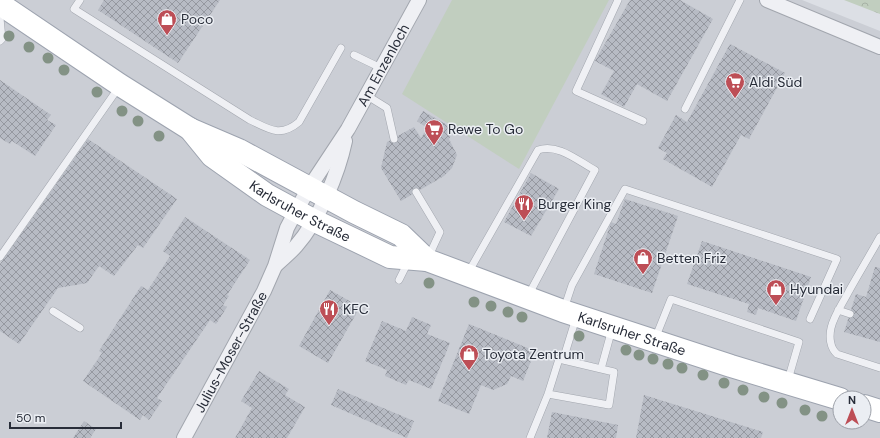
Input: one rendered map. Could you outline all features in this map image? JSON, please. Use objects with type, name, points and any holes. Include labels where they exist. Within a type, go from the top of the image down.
[{"type":"main road","name":"Karlsruher Straße","points":[[0,4],[120,85],[190,129],[239,150],[317,193],[401,235],[419,260]]},
{"type":"main road","name":"Karlsruher Straße","points":[[190,129],[212,156],[259,190],[304,216],[390,258],[419,260],[467,275],[570,313],[832,397]]},
{"type":"street","points":[[767,0],[880,47]]},
{"type":"street","name":"Am Enzenloch","points":[[317,193],[348,129],[414,2]]},
{"type":"street","name":"Am Enzenloch","points":[[304,216],[344,149],[348,129]]},
{"type":"street","name":"Julius-Moser-Straße","points":[[275,266],[296,245],[304,216],[317,193]]},
{"type":"street","name":"Julius-Moser-Straße","points":[[184,438],[264,291],[275,266],[287,228],[304,216]]},
{"type":"lane","points":[[80,0],[74,9],[250,120],[276,132],[291,129],[299,122],[341,48]]},
{"type":"lane","points":[[618,0],[576,91],[642,121]]},
{"type":"lane","points":[[685,109],[740,0]]},
{"type":"lane","points":[[0,18],[2,39],[0,41]]},
{"type":"lane","points":[[354,56],[381,68]]},
{"type":"lane","points":[[0,257],[120,85]]},
{"type":"lane","points":[[366,95],[387,108],[394,139]]},
{"type":"lane","points":[[467,275],[538,150],[547,147],[559,150],[595,170],[527,298]]},
{"type":"lane","points":[[563,360],[570,313],[572,284],[625,189],[837,259],[810,319]]},
{"type":"lane","points":[[399,280],[419,260],[440,232],[416,192]]},
{"type":"lane","points":[[880,237],[838,310],[831,328],[831,345],[833,351],[837,354],[880,368]]},
{"type":"lane","points":[[655,341],[671,299],[799,342],[788,383]]},
{"type":"lane","points":[[838,310],[850,314]]},
{"type":"lane","points":[[53,311],[80,328]]},
{"type":"lane","points":[[601,369],[613,327]]},
{"type":"lane","points":[[530,438],[548,394],[559,359],[614,372],[609,405],[548,394]]},
{"type":"shaded area","points":[[0,0],[802,0],[880,31],[880,438],[0,438]]},
{"type":"green space","points":[[452,0],[609,0],[519,169],[402,94]]},
{"type":"green space","points":[[844,0],[880,0],[880,14]]},
{"type":"building","name":"Poco","points":[[104,0],[220,0],[178,63],[98,10]]},
{"type":"building","points":[[630,0],[680,0],[713,19],[667,101],[637,84],[624,107],[601,94],[614,71],[595,61]]},
{"type":"building","name":"Aldi Süd","points":[[730,44],[785,73],[749,139],[741,135],[712,187],[663,159],[667,153],[658,148],[676,115],[687,122]]},
{"type":"building","points":[[0,80],[51,115],[47,120],[56,125],[35,156],[12,141],[10,144],[0,138]]},
{"type":"building","points":[[423,111],[454,129],[449,139],[457,155],[452,168],[444,176],[401,201],[381,168],[387,142],[414,127],[421,138],[427,128],[417,121]]},
{"type":"building","points":[[88,139],[177,199],[143,248],[138,245],[114,276],[99,266],[87,283],[58,288],[19,344],[0,331],[0,264]]},
{"type":"building","points":[[531,173],[559,189],[531,236],[504,222]]},
{"type":"building","points":[[625,199],[678,216],[652,293],[594,274],[611,222],[616,224]]},
{"type":"building","points":[[185,217],[250,260],[227,295],[229,296],[223,305],[227,307],[216,324],[210,320],[157,398],[162,401],[149,420],[143,415],[140,420],[83,381],[102,353],[99,351],[141,286],[148,290],[170,256],[163,251]]},
{"type":"building","points":[[702,241],[811,277],[796,321],[758,308],[756,315],[747,312],[749,304],[687,284]]},
{"type":"building","points":[[875,267],[880,268],[880,342],[844,332],[856,294],[866,297]]},
{"type":"building","name":"KFC","points":[[330,290],[360,307],[328,363],[299,346]]},
{"type":"building","points":[[412,317],[431,325],[427,334],[450,343],[431,389],[409,380],[406,385],[385,376],[387,370],[365,361],[382,321],[406,331]]},
{"type":"building","name":"Toyota Zentrum","points":[[469,324],[535,351],[523,381],[511,376],[507,384],[493,390],[481,385],[469,414],[438,401]]},
{"type":"building","points":[[259,371],[289,389],[285,395],[305,407],[287,438],[235,438],[252,408],[241,401]]},
{"type":"building","points":[[338,389],[414,421],[407,438],[331,405]]},
{"type":"building","points":[[644,395],[763,432],[761,438],[636,438]]},
{"type":"building","points":[[552,412],[618,425],[616,438],[547,438]]},
{"type":"building","points":[[84,421],[96,429],[90,438],[73,438]]},
{"type":"place","name":"Poco","points":[[167,36]]},
{"type":"place","name":"Aldi Süd","points":[[735,99]]},
{"type":"place","name":"Rewe To Go","points":[[434,146]]},
{"type":"place","name":"Burger King","points":[[524,221]]},
{"type":"place","name":"Betten Friz","points":[[643,275]]},
{"type":"place","name":"Hyundai","points":[[776,306]]},
{"type":"place","name":"KFC","points":[[329,326]]},
{"type":"place","name":"Toyota Zentrum","points":[[469,371]]}]
